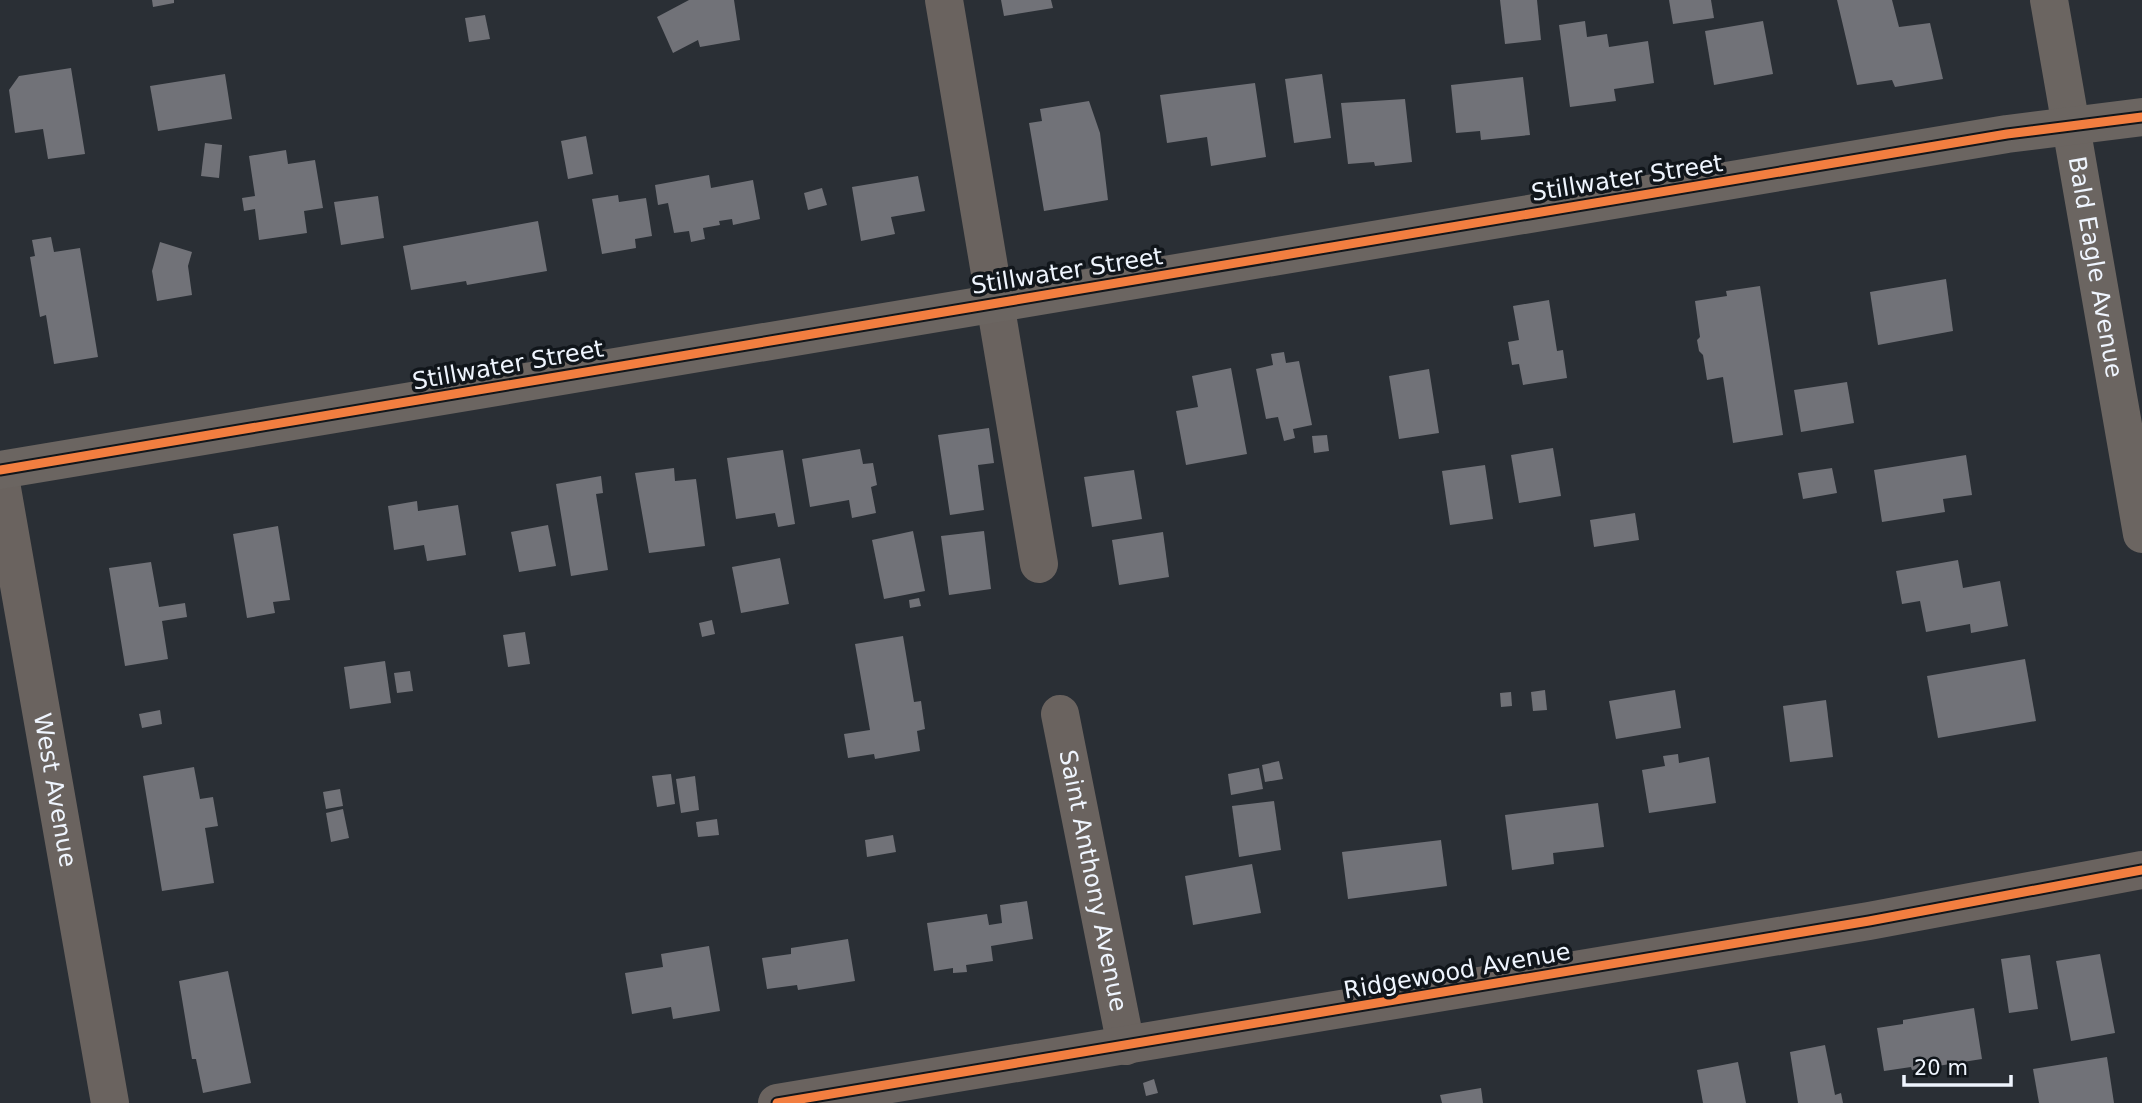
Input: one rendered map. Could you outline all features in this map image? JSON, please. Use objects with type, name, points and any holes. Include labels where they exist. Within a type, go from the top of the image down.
[{"type":"street","points":[[944,0],[997,302],[1039,564]]},
{"type":"street","name":"Bald Eagle Avenue","points":[[2049,0],[2142,534]]},
{"type":"street","name":"Stillwater Street","points":[[0,470],[2007,134],[2142,117]]},
{"type":"street","name":"West Avenue","points":[[0,477],[110,1103]]},
{"type":"street","name":"Saint Anthony Avenue","points":[[1060,714],[1126,1046]]},
{"type":"street","name":"Ridgewood Avenue","points":[[777,1103],[1869,921],[2142,870]]},
{"type":"building","points":[[152,0],[174,0],[174,3],[153,7]]},
{"type":"building","points":[[689,0],[734,0],[740,40],[700,47],[698,40],[673,53],[657,17]]},
{"type":"building","points":[[1001,0],[1051,0],[1053,8],[1004,16]]},
{"type":"building","points":[[1500,0],[1537,0],[1541,40],[1505,44]]},
{"type":"building","points":[[1669,0],[1711,0],[1714,18],[1673,24]]},
{"type":"building","points":[[1837,0],[1892,0],[1899,27],[1930,23],[1943,79],[1895,87],[1892,80],[1857,85]]},
{"type":"building","points":[[485,15],[490,39],[469,42],[465,18]]},
{"type":"building","points":[[1585,21],[1587,37],[1607,34],[1609,47],[1648,41],[1654,83],[1614,89],[1616,101],[1570,107],[1559,25]]},
{"type":"building","points":[[1763,21],[1773,74],[1714,85],[1705,31]]},
{"type":"building","points":[[71,68],[85,154],[48,159],[43,129],[15,133],[9,90],[19,76]]},
{"type":"building","points":[[225,74],[232,119],[158,131],[150,86]]},
{"type":"building","points":[[1322,74],[1331,138],[1294,143],[1285,79]]},
{"type":"building","points":[[1523,77],[1530,135],[1481,140],[1480,131],[1456,133],[1451,85]]},
{"type":"building","points":[[1255,83],[1266,157],[1211,166],[1207,137],[1167,143],[1160,95]]},
{"type":"building","points":[[1405,99],[1412,162],[1375,166],[1374,162],[1348,164],[1341,103]]},
{"type":"building","points":[[1089,101],[1100,133],[1108,200],[1044,211],[1029,123],[1042,121],[1040,109]]},
{"type":"building","points":[[586,136],[593,174],[568,179],[561,141]]},
{"type":"building","points":[[205,143],[222,145],[219,178],[201,176]]},
{"type":"building","points":[[286,150],[288,164],[315,160],[323,208],[304,211],[307,233],[259,240],[255,209],[244,211],[242,198],[255,196],[249,156]]},
{"type":"building","points":[[709,175],[711,188],[753,180],[760,219],[733,225],[732,219],[719,221],[720,225],[703,228],[705,239],[691,242],[689,231],[674,233],[668,203],[658,205],[655,185]]},
{"type":"building","points":[[918,176],[925,211],[891,217],[895,234],[861,241],[852,187]]},
{"type":"building","points":[[822,188],[827,205],[808,210],[804,193]]},
{"type":"building","points":[[618,195],[619,202],[646,198],[652,236],[635,239],[636,248],[602,254],[592,199]]},
{"type":"building","points":[[378,196],[384,238],[341,245],[334,202]]},
{"type":"building","points":[[538,221],[547,271],[467,285],[466,281],[411,290],[403,246]]},
{"type":"building","points":[[51,237],[54,252],[80,248],[98,357],[54,364],[46,315],[40,317],[30,257],[35,256],[32,240]]},
{"type":"building","points":[[160,242],[192,252],[188,266],[192,295],[157,301],[152,271]]},
{"type":"building","points":[[1946,279],[1953,331],[1878,345],[1870,292]]},
{"type":"building","points":[[1760,286],[1783,435],[1733,443],[1723,377],[1707,380],[1703,355],[1699,351],[1697,340],[1700,337],[1695,301],[1727,296],[1726,291]]},
{"type":"building","points":[[1549,300],[1557,351],[1563,350],[1567,378],[1523,385],[1519,364],[1512,365],[1508,342],[1519,340],[1513,306]]},
{"type":"building","points":[[1284,352],[1286,363],[1299,361],[1312,425],[1293,429],[1295,438],[1284,441],[1278,417],[1266,419],[1256,369],[1273,365],[1271,354]]},
{"type":"building","points":[[1231,368],[1247,454],[1186,465],[1176,411],[1198,407],[1192,376]]},
{"type":"building","points":[[1429,369],[1439,433],[1399,439],[1389,376]]},
{"type":"building","points":[[1847,382],[1854,423],[1801,432],[1794,390]]},
{"type":"building","points":[[989,428],[994,463],[978,465],[984,510],[950,515],[938,435]]},
{"type":"building","points":[[1327,435],[1329,451],[1314,453],[1312,436]]},
{"type":"building","points":[[1553,448],[1561,496],[1519,503],[1511,455]]},
{"type":"building","points":[[860,449],[863,464],[873,463],[877,485],[871,487],[876,513],[852,518],[849,500],[810,507],[802,459]]},
{"type":"building","points":[[783,450],[795,524],[778,527],[775,513],[736,519],[727,458]]},
{"type":"building","points":[[1966,455],[1972,495],[1943,499],[1945,512],[1882,522],[1874,470]]},
{"type":"building","points":[[1485,465],[1493,519],[1450,525],[1442,471]]},
{"type":"building","points":[[674,468],[675,481],[696,479],[705,546],[649,553],[635,473]]},
{"type":"building","points":[[1832,468],[1837,493],[1803,499],[1798,473]]},
{"type":"building","points":[[1134,470],[1142,519],[1092,527],[1084,477]]},
{"type":"building","points":[[601,476],[603,493],[596,494],[608,570],[571,576],[556,484]]},
{"type":"building","points":[[417,501],[418,511],[458,505],[466,555],[427,561],[424,545],[394,550],[388,506]]},
{"type":"building","points":[[1635,513],[1639,540],[1594,547],[1590,520]]},
{"type":"building","points":[[548,525],[556,566],[519,572],[511,532]]},
{"type":"building","points":[[278,526],[290,600],[273,602],[275,613],[247,618],[233,534]]},
{"type":"building","points":[[913,531],[925,591],[884,599],[872,540]]},
{"type":"building","points":[[984,531],[991,589],[949,595],[941,536]]},
{"type":"building","points":[[1163,532],[1169,577],[1119,585],[1112,540]]},
{"type":"building","points":[[780,558],[789,604],[741,613],[732,567]]},
{"type":"building","points":[[1958,560],[1963,588],[2000,581],[2008,626],[1971,633],[1970,624],[1926,632],[1920,601],[1902,604],[1896,571]]},
{"type":"building","points":[[151,562],[159,607],[185,603],[187,617],[162,621],[168,659],[125,666],[109,568]]},
{"type":"building","points":[[919,598],[921,606],[910,608],[909,600]]},
{"type":"building","points":[[712,620],[715,634],[702,637],[699,623]]},
{"type":"building","points":[[525,632],[530,664],[508,667],[503,635]]},
{"type":"building","points":[[903,636],[914,702],[921,701],[925,729],[917,731],[920,751],[875,759],[874,754],[848,758],[844,734],[870,730],[855,644]]},
{"type":"building","points":[[2025,659],[2036,721],[1938,738],[1927,676]]},
{"type":"building","points":[[385,661],[391,703],[350,709],[344,667]]},
{"type":"building","points":[[410,671],[413,691],[397,693],[394,673]]},
{"type":"building","points":[[1545,690],[1547,710],[1533,711],[1531,692]]},
{"type":"building","points":[[1675,690],[1681,728],[1616,739],[1609,701]]},
{"type":"building","points":[[1511,692],[1512,706],[1501,707],[1500,693]]},
{"type":"building","points":[[1826,700],[1833,757],[1790,762],[1783,706]]},
{"type":"building","points":[[160,710],[162,724],[142,728],[139,714]]},
{"type":"building","points":[[1678,754],[1679,763],[1709,757],[1716,803],[1649,813],[1642,770],[1665,766],[1663,756]]},
{"type":"building","points":[[1279,761],[1283,779],[1265,782],[1262,765]]},
{"type":"building","points":[[194,767],[200,799],[213,797],[218,826],[205,828],[214,883],[162,891],[143,776]]},
{"type":"building","points":[[1259,768],[1263,789],[1231,795],[1228,774]]},
{"type":"building","points":[[671,774],[675,804],[657,807],[652,776]]},
{"type":"building","points":[[695,776],[699,810],[681,813],[676,779]]},
{"type":"building","points":[[340,789],[343,806],[326,809],[323,792]]},
{"type":"building","points":[[1274,801],[1281,850],[1239,857],[1232,806]]},
{"type":"building","points":[[1598,803],[1604,847],[1553,853],[1554,864],[1512,870],[1505,815]]},
{"type":"building","points":[[343,809],[349,838],[331,842],[326,813]]},
{"type":"building","points":[[717,819],[719,835],[698,837],[696,822]]},
{"type":"building","points":[[893,835],[896,852],[867,857],[865,840]]},
{"type":"building","points":[[1441,840],[1447,886],[1348,899],[1342,852]]},
{"type":"building","points":[[1252,864],[1261,913],[1193,925],[1185,876]]},
{"type":"building","points":[[1027,901],[1033,939],[991,946],[993,961],[966,965],[967,972],[953,973],[953,968],[934,971],[927,923],[987,914],[989,925],[1002,923],[1000,905]]},
{"type":"building","points":[[848,939],[855,981],[798,990],[797,985],[767,989],[762,958],[791,954],[791,948]]},
{"type":"building","points":[[709,946],[720,1011],[673,1019],[671,1007],[632,1014],[625,973],[663,967],[661,954]]},
{"type":"building","points":[[2100,954],[2115,1033],[2071,1041],[2056,961]]},
{"type":"building","points":[[2030,955],[2038,1009],[2009,1013],[2001,959]]},
{"type":"building","points":[[228,971],[251,1083],[203,1093],[196,1059],[192,1059],[179,981]]},
{"type":"building","points":[[1974,1008],[1982,1059],[1912,1070],[1911,1067],[1884,1071],[1877,1028],[1903,1024],[1903,1020]]},
{"type":"building","points":[[1825,1045],[1835,1095],[1841,1093],[1843,1103],[1798,1103],[1790,1052]]},
{"type":"building","points":[[2107,1057],[2114,1103],[2039,1103],[2033,1069]]},
{"type":"building","points":[[1738,1062],[1746,1103],[1703,1103],[1697,1070]]},
{"type":"building","points":[[1154,1079],[1158,1093],[1146,1096],[1143,1083]]},
{"type":"building","points":[[1481,1088],[1483,1103],[1442,1103],[1440,1095]]},
{"type":"cycle path","points":[[0,470],[2007,134],[2142,117]]},
{"type":"cycle path","points":[[777,1103],[1869,921],[2142,870]]}]
